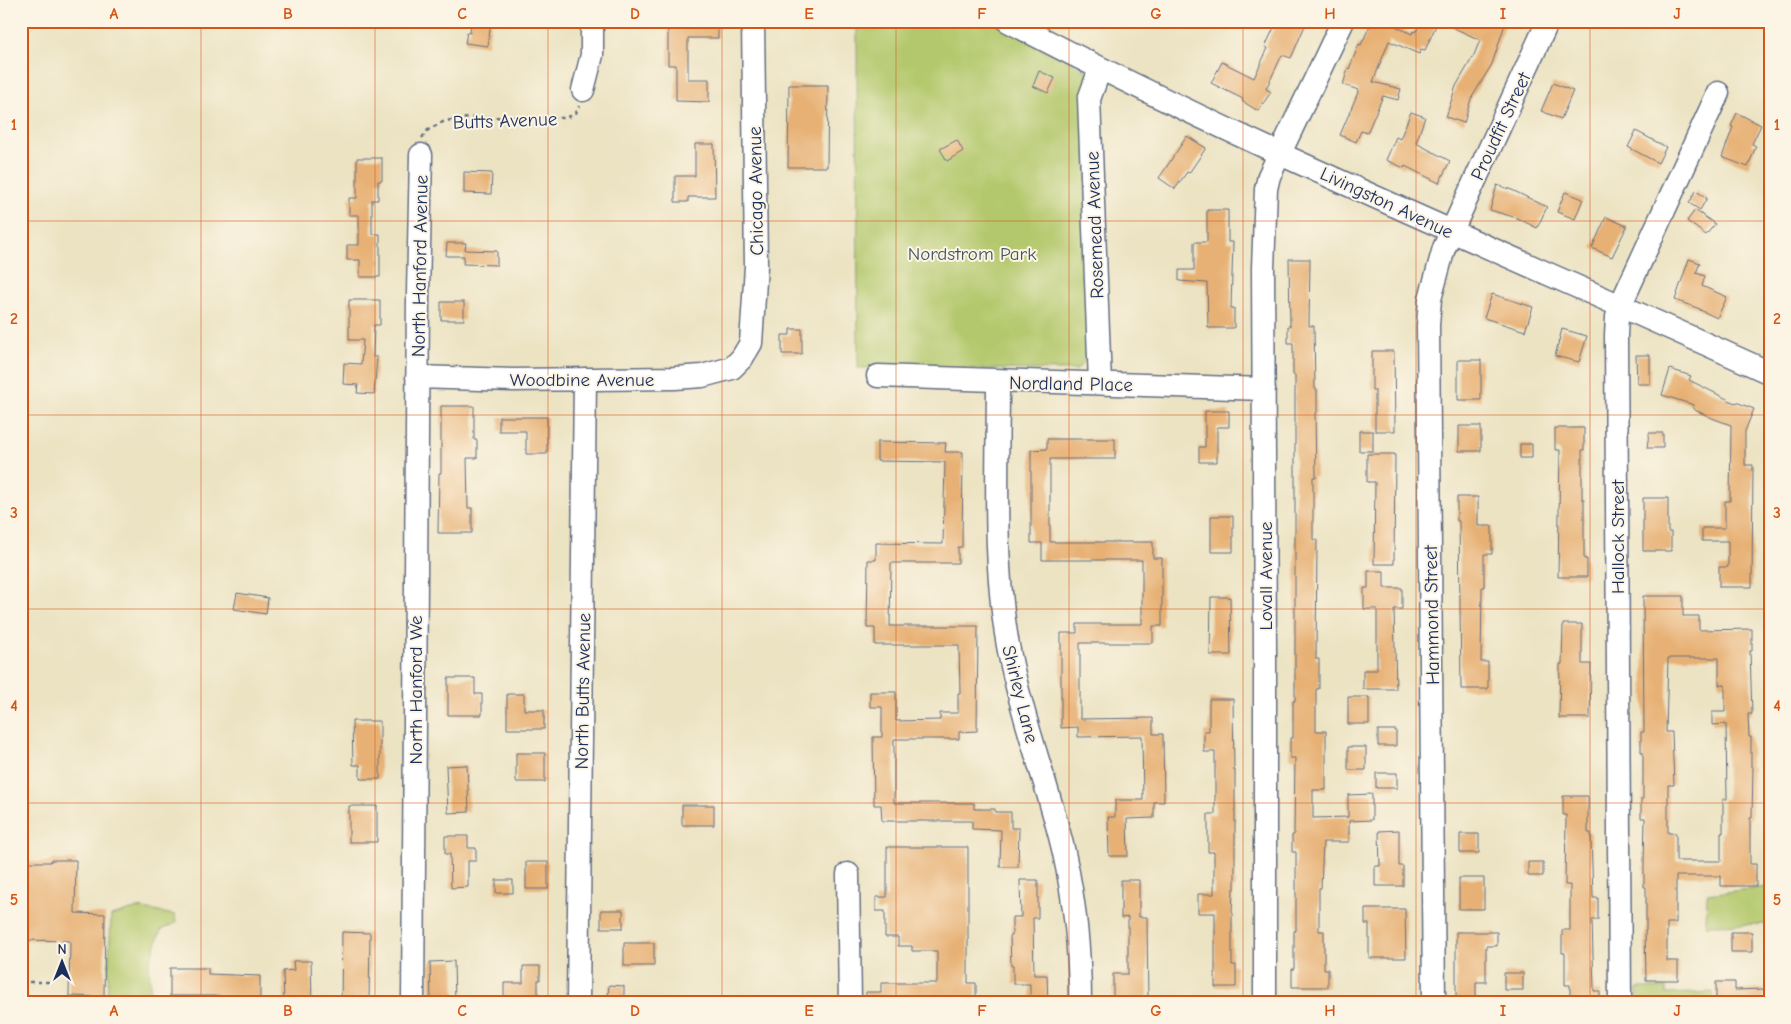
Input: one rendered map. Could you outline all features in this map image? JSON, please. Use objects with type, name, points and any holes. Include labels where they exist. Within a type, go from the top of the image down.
[{"type":"street","points":[[584,90],[592,55],[592,21]]},
{"type":"street","name":"Chicago Avenue","points":[[742,358],[752,343],[756,266],[753,21]]},
{"type":"street","name":"Livingston Avenue","points":[[1008,21],[1100,69],[1280,153],[1452,232],[1620,304],[1770,372]]},
{"type":"street","name":"Lovall Avenue","points":[[1264,1003],[1263,268],[1266,189],[1269,176],[1343,21]]},
{"type":"street","name":"Proudfit Street","points":[[1452,232],[1548,21]]},
{"type":"street","name":"Rosemead Avenue","points":[[1100,69],[1089,99],[1100,382]]},
{"type":"street","name":"Hallock Street","points":[[1620,1003],[1617,317],[1620,304],[1718,93]]},
{"type":"street","name":"North Hanford Avenue","points":[[417,378],[421,155]]},
{"type":"street","name":"Hammond Street","points":[[1434,1003],[1428,325],[1430,299],[1444,248],[1452,232]]},
{"type":"street","name":"Woodbine Avenue","points":[[417,378],[513,380],[675,378],[702,376],[732,368],[742,358]]},
{"type":"street","name":"Nordland Place","points":[[878,376],[1264,389]]},
{"type":"street","name":"North Hanford We","points":[[413,1003],[417,378]]},
{"type":"street","name":"North Butts Avenue","points":[[578,1003],[586,379]]},
{"type":"street","name":"Shirley Lane","points":[[998,381],[999,557],[1003,607],[1018,693],[1063,852],[1075,910],[1080,1003]]},
{"type":"street","points":[[848,874],[850,1003]]},
{"type":"path","name":"Butts Avenue","points":[[421,155],[420,140],[428,130],[443,122],[455,119],[484,118],[566,118],[576,113],[584,90]]},
{"type":"path","points":[[21,982],[51,982]]},
{"type":"green space","name":"Nordstrom Park","points":[[857,21],[999,21],[1089,73],[1087,358],[1077,370],[858,368]]},
{"type":"green space","points":[[1768,887],[1769,924],[1706,925],[1707,894]]},
{"type":"green space","points":[[138,908],[175,915],[176,923],[161,930],[149,964],[151,1003],[107,1003],[111,916]]},
{"type":"green space","points":[[1638,988],[1667,988],[1666,994],[1713,992],[1714,1003],[1637,1003]]},
{"type":"building","points":[[471,21],[491,21],[488,46],[465,43],[467,32],[470,33]]},
{"type":"building","points":[[668,21],[718,21],[718,38],[688,38],[688,79],[709,79],[709,102],[676,101],[676,65],[668,65]]},
{"type":"building","points":[[1277,21],[1307,21],[1291,58],[1282,55],[1266,89],[1271,92],[1258,111],[1242,101],[1243,99],[1211,83],[1222,62],[1254,78],[1268,48],[1265,47]]},
{"type":"building","points":[[1372,21],[1384,21],[1412,34],[1413,31],[1416,32],[1421,21],[1438,21],[1425,50],[1421,49],[1419,54],[1389,41],[1373,82],[1401,89],[1398,100],[1383,96],[1367,133],[1361,131],[1356,142],[1340,135],[1359,90],[1343,85],[1348,68]]},
{"type":"building","points":[[1439,21],[1506,21],[1492,64],[1471,99],[1464,123],[1446,117],[1456,86],[1474,55],[1480,40]]},
{"type":"building","points":[[1039,71],[1055,78],[1048,93],[1033,86]]},
{"type":"building","points":[[1553,83],[1573,91],[1561,119],[1541,111]]},
{"type":"building","points":[[789,85],[828,85],[827,167],[788,167]]},
{"type":"building","points":[[1411,112],[1425,117],[1416,143],[1450,161],[1439,183],[1405,166],[1404,168],[1386,160],[1396,137],[1400,139]]},
{"type":"building","points":[[1737,113],[1761,125],[1752,144],[1756,146],[1748,167],[1722,157]]},
{"type":"building","points":[[1636,131],[1666,147],[1658,163],[1628,147]]},
{"type":"building","points":[[1187,136],[1206,148],[1189,173],[1187,172],[1175,189],[1159,178]]},
{"type":"building","points":[[957,140],[963,151],[947,161],[940,149]]},
{"type":"building","points":[[695,144],[714,144],[715,197],[688,197],[688,202],[675,202],[675,176],[695,176]]},
{"type":"building","points":[[357,158],[382,158],[382,181],[378,181],[378,200],[372,200],[372,234],[380,234],[380,277],[360,277],[360,260],[347,260],[347,245],[359,245],[359,215],[349,215],[349,198],[357,198]]},
{"type":"building","points":[[464,172],[492,173],[491,194],[464,193]]},
{"type":"building","points":[[1497,185],[1547,207],[1537,228],[1517,218],[1490,210]]},
{"type":"building","points":[[1696,191],[1707,198],[1700,210],[1689,203]]},
{"type":"building","points":[[1565,192],[1583,199],[1575,219],[1557,212]]},
{"type":"building","points":[[1207,210],[1228,210],[1228,242],[1233,242],[1231,308],[1234,308],[1234,328],[1208,328],[1207,283],[1179,281],[1179,270],[1194,270],[1194,242],[1207,242]]},
{"type":"building","points":[[1695,210],[1715,224],[1706,235],[1687,221]]},
{"type":"building","points":[[1606,217],[1627,226],[1612,257],[1592,248]]},
{"type":"building","points":[[447,243],[466,243],[465,250],[497,251],[497,265],[463,264],[464,256],[446,256]]},
{"type":"building","points":[[1289,259],[1310,259],[1309,326],[1314,326],[1315,389],[1317,389],[1317,413],[1315,413],[1316,477],[1313,477],[1313,540],[1317,540],[1316,659],[1319,659],[1319,689],[1316,689],[1316,731],[1326,731],[1326,790],[1313,790],[1313,818],[1348,817],[1348,795],[1372,794],[1372,820],[1349,821],[1349,842],[1323,842],[1321,888],[1319,888],[1319,931],[1324,931],[1324,969],[1328,969],[1328,987],[1292,987],[1294,931],[1296,931],[1296,852],[1292,852],[1295,758],[1290,758],[1290,738],[1293,738],[1293,701],[1295,701],[1295,375],[1293,375],[1293,343],[1288,343],[1288,326],[1290,326]]},
{"type":"building","points":[[1689,259],[1700,263],[1696,273],[1705,276],[1702,286],[1727,297],[1717,318],[1700,309],[1675,300]]},
{"type":"building","points":[[1492,294],[1533,307],[1525,331],[1484,318]]},
{"type":"building","points":[[349,300],[380,300],[380,325],[374,325],[373,357],[377,357],[374,394],[357,393],[358,385],[343,384],[344,363],[361,364],[363,340],[349,340]]},
{"type":"building","points":[[441,302],[464,302],[464,320],[441,320]]},
{"type":"building","points":[[790,329],[802,329],[802,354],[782,354],[782,335],[790,335]]},
{"type":"building","points":[[1562,329],[1587,336],[1579,362],[1555,356]]},
{"type":"building","points":[[1372,351],[1394,351],[1395,431],[1375,431],[1375,390],[1372,390]]},
{"type":"building","points":[[1636,355],[1650,355],[1650,384],[1637,384]]},
{"type":"building","points":[[1458,360],[1481,360],[1481,400],[1458,400]]},
{"type":"building","points":[[1670,369],[1691,376],[1689,380],[1735,403],[1754,409],[1745,431],[1745,465],[1753,465],[1752,587],[1719,587],[1719,567],[1728,567],[1728,541],[1702,541],[1702,528],[1725,528],[1725,501],[1730,501],[1731,425],[1693,409],[1694,405],[1662,395]]},
{"type":"building","points":[[441,406],[474,406],[474,440],[477,440],[477,458],[467,458],[468,508],[472,508],[472,533],[438,533],[439,473],[441,473]]},
{"type":"building","points":[[1205,411],[1229,411],[1229,427],[1217,427],[1217,462],[1199,462],[1199,447],[1205,447]]},
{"type":"building","points":[[499,417],[547,417],[547,454],[526,454],[526,431],[499,431]]},
{"type":"building","points":[[1459,426],[1481,426],[1481,451],[1459,451]]},
{"type":"building","points":[[1555,428],[1584,428],[1582,499],[1584,499],[1584,559],[1587,559],[1587,577],[1558,577],[1560,450],[1555,450]]},
{"type":"building","points":[[1359,431],[1373,431],[1373,451],[1359,451]]},
{"type":"building","points":[[1649,433],[1663,433],[1663,448],[1647,448]]},
{"type":"building","points":[[1047,439],[1115,439],[1115,459],[1050,459],[1050,542],[1153,542],[1153,558],[1162,558],[1162,626],[1153,626],[1153,643],[1080,643],[1080,719],[1153,718],[1153,734],[1163,734],[1164,802],[1154,802],[1154,818],[1127,819],[1128,856],[1109,856],[1108,817],[1115,817],[1115,800],[1143,800],[1142,736],[1078,737],[1078,727],[1061,728],[1061,633],[1077,633],[1077,624],[1142,624],[1142,560],[1042,560],[1042,543],[1031,543],[1031,450],[1047,449]]},
{"type":"building","points":[[877,442],[946,443],[945,452],[963,452],[962,547],[958,547],[958,563],[891,563],[890,626],[978,626],[977,731],[959,732],[959,739],[894,739],[894,803],[974,803],[974,809],[995,809],[995,812],[1011,812],[1011,828],[1019,828],[1018,867],[1000,867],[1001,830],[972,829],[972,821],[882,821],[881,805],[874,805],[873,737],[882,737],[882,707],[870,707],[870,692],[896,692],[896,721],[940,720],[940,713],[958,713],[958,693],[960,693],[959,645],[875,645],[875,628],[867,628],[868,560],[876,560],[876,543],[943,544],[945,462],[877,461]]},
{"type":"building","points":[[1520,444],[1532,444],[1532,458],[1520,458]]},
{"type":"building","points":[[1367,454],[1395,454],[1394,564],[1374,564],[1375,482],[1367,482]]},
{"type":"building","points":[[1457,497],[1478,497],[1478,526],[1492,526],[1492,554],[1484,554],[1484,587],[1482,587],[1481,662],[1488,662],[1488,689],[1461,689]]},
{"type":"building","points":[[1643,498],[1668,498],[1668,532],[1671,532],[1671,551],[1643,551]]},
{"type":"building","points":[[1211,516],[1233,516],[1233,552],[1211,552]]},
{"type":"building","points":[[1368,571],[1384,571],[1384,588],[1402,588],[1402,609],[1394,609],[1396,689],[1363,689],[1363,670],[1377,670],[1377,609],[1364,609],[1364,588],[1368,588]]},
{"type":"building","points":[[237,593],[268,598],[266,614],[234,609]]},
{"type":"building","points":[[1643,596],[1683,596],[1683,616],[1699,616],[1699,630],[1752,629],[1752,651],[1750,651],[1752,714],[1748,714],[1749,737],[1751,737],[1751,767],[1753,767],[1750,864],[1756,864],[1756,886],[1721,886],[1721,876],[1676,876],[1676,923],[1667,923],[1667,961],[1678,961],[1678,980],[1646,980],[1645,818],[1641,818],[1643,752],[1641,752],[1641,732],[1644,732]],"holes":[[[1668,658],[1719,658],[1719,685],[1725,685],[1725,712],[1712,712],[1712,725],[1726,724],[1727,799],[1723,799],[1721,861],[1676,861],[1676,833],[1668,833],[1668,785],[1674,785],[1672,732],[1666,732]]]},
{"type":"building","points":[[1211,597],[1230,597],[1231,655],[1210,655]]},
{"type":"building","points":[[1563,624],[1582,624],[1582,664],[1591,664],[1590,718],[1559,718]]},
{"type":"building","points":[[448,678],[475,678],[475,694],[482,694],[482,715],[448,715]]},
{"type":"building","points":[[507,694],[524,694],[524,710],[544,710],[544,729],[507,729]]},
{"type":"building","points":[[1348,697],[1369,697],[1369,724],[1348,724]]},
{"type":"building","points":[[1209,699],[1233,699],[1235,889],[1233,889],[1232,913],[1232,965],[1236,965],[1236,987],[1215,987],[1215,913],[1198,913],[1198,894],[1214,894],[1214,852],[1208,852],[1208,814],[1215,814],[1215,752],[1204,752],[1204,731],[1209,731]]},
{"type":"building","points":[[352,721],[380,721],[380,779],[360,779],[360,765],[353,765]]},
{"type":"building","points":[[1378,730],[1396,730],[1396,746],[1378,746]]},
{"type":"building","points":[[1348,747],[1366,747],[1366,770],[1348,770]]},
{"type":"building","points":[[516,753],[545,753],[545,782],[516,782]]},
{"type":"building","points":[[467,765],[469,812],[448,813],[446,766]]},
{"type":"building","points":[[1376,773],[1397,773],[1397,788],[1376,788]]},
{"type":"building","points":[[1563,796],[1588,796],[1588,833],[1591,833],[1593,898],[1598,898],[1598,920],[1592,920],[1594,991],[1600,991],[1600,1003],[1570,1003],[1570,985],[1565,985],[1565,953],[1562,953],[1562,930],[1570,930],[1570,885],[1565,885],[1566,815],[1563,815]]},
{"type":"building","points":[[682,805],[714,805],[714,825],[682,825]]},
{"type":"building","points":[[349,806],[377,806],[377,842],[349,842]]},
{"type":"building","points":[[1399,830],[1399,866],[1403,866],[1403,886],[1375,886],[1375,866],[1380,866],[1379,831]]},
{"type":"building","points":[[1460,834],[1479,834],[1479,853],[1460,853]]},
{"type":"building","points":[[445,836],[468,836],[468,848],[476,848],[476,861],[468,861],[468,887],[451,888],[450,854],[445,854]]},
{"type":"building","points":[[887,847],[968,847],[968,983],[976,983],[976,1003],[866,1003],[866,992],[881,992],[881,983],[937,983],[937,951],[912,951],[912,946],[898,946],[898,937],[885,937],[885,911],[876,911],[876,897],[887,897]]},
{"type":"building","points":[[51,860],[76,860],[75,913],[105,914],[104,997],[69,996],[70,941],[23,940],[25,862],[51,862]]},
{"type":"building","points":[[526,862],[548,862],[548,889],[526,889]]},
{"type":"building","points":[[1528,862],[1543,862],[1543,876],[1528,876]]},
{"type":"building","points":[[1459,878],[1484,878],[1484,909],[1459,909]]},
{"type":"building","points":[[496,880],[513,880],[513,893],[496,893]]},
{"type":"building","points":[[1020,880],[1038,880],[1038,918],[1033,918],[1034,975],[1047,975],[1048,1003],[1030,1003],[1030,984],[1013,984],[1010,935],[1012,935],[1012,917],[1021,917]]},
{"type":"building","points":[[1121,880],[1139,880],[1139,917],[1147,917],[1148,1003],[1113,1003],[1113,974],[1128,974],[1128,917],[1121,918]]},
{"type":"building","points":[[1365,909],[1405,909],[1406,958],[1369,958],[1369,924],[1365,924]]},
{"type":"building","points":[[601,910],[623,910],[623,928],[601,928]]},
{"type":"building","points":[[342,932],[370,933],[369,1002],[341,1001]]},
{"type":"building","points":[[1456,932],[1497,932],[1497,946],[1486,946],[1486,982],[1476,982],[1476,1003],[1456,1003]]},
{"type":"building","points":[[1731,932],[1752,932],[1752,952],[1731,952]]},
{"type":"building","points":[[624,943],[654,943],[654,966],[624,966]]},
{"type":"building","points":[[293,961],[311,961],[312,1003],[284,1003],[283,971],[294,970]]},
{"type":"building","points":[[454,961],[455,1003],[431,1003],[430,962]]},
{"type":"building","points":[[523,966],[540,966],[538,1002],[504,1002],[504,983],[523,983]]},
{"type":"building","points":[[170,968],[208,968],[208,974],[260,976],[260,1000],[221,999],[221,996],[170,996]]},
{"type":"building","points":[[1504,973],[1523,973],[1523,990],[1504,990]]},
{"type":"building","points":[[1716,982],[1735,982],[1735,990],[1764,989],[1765,1003],[1716,1003]]},
{"type":"building","points":[[609,985],[624,986],[624,998],[608,997]]}]
